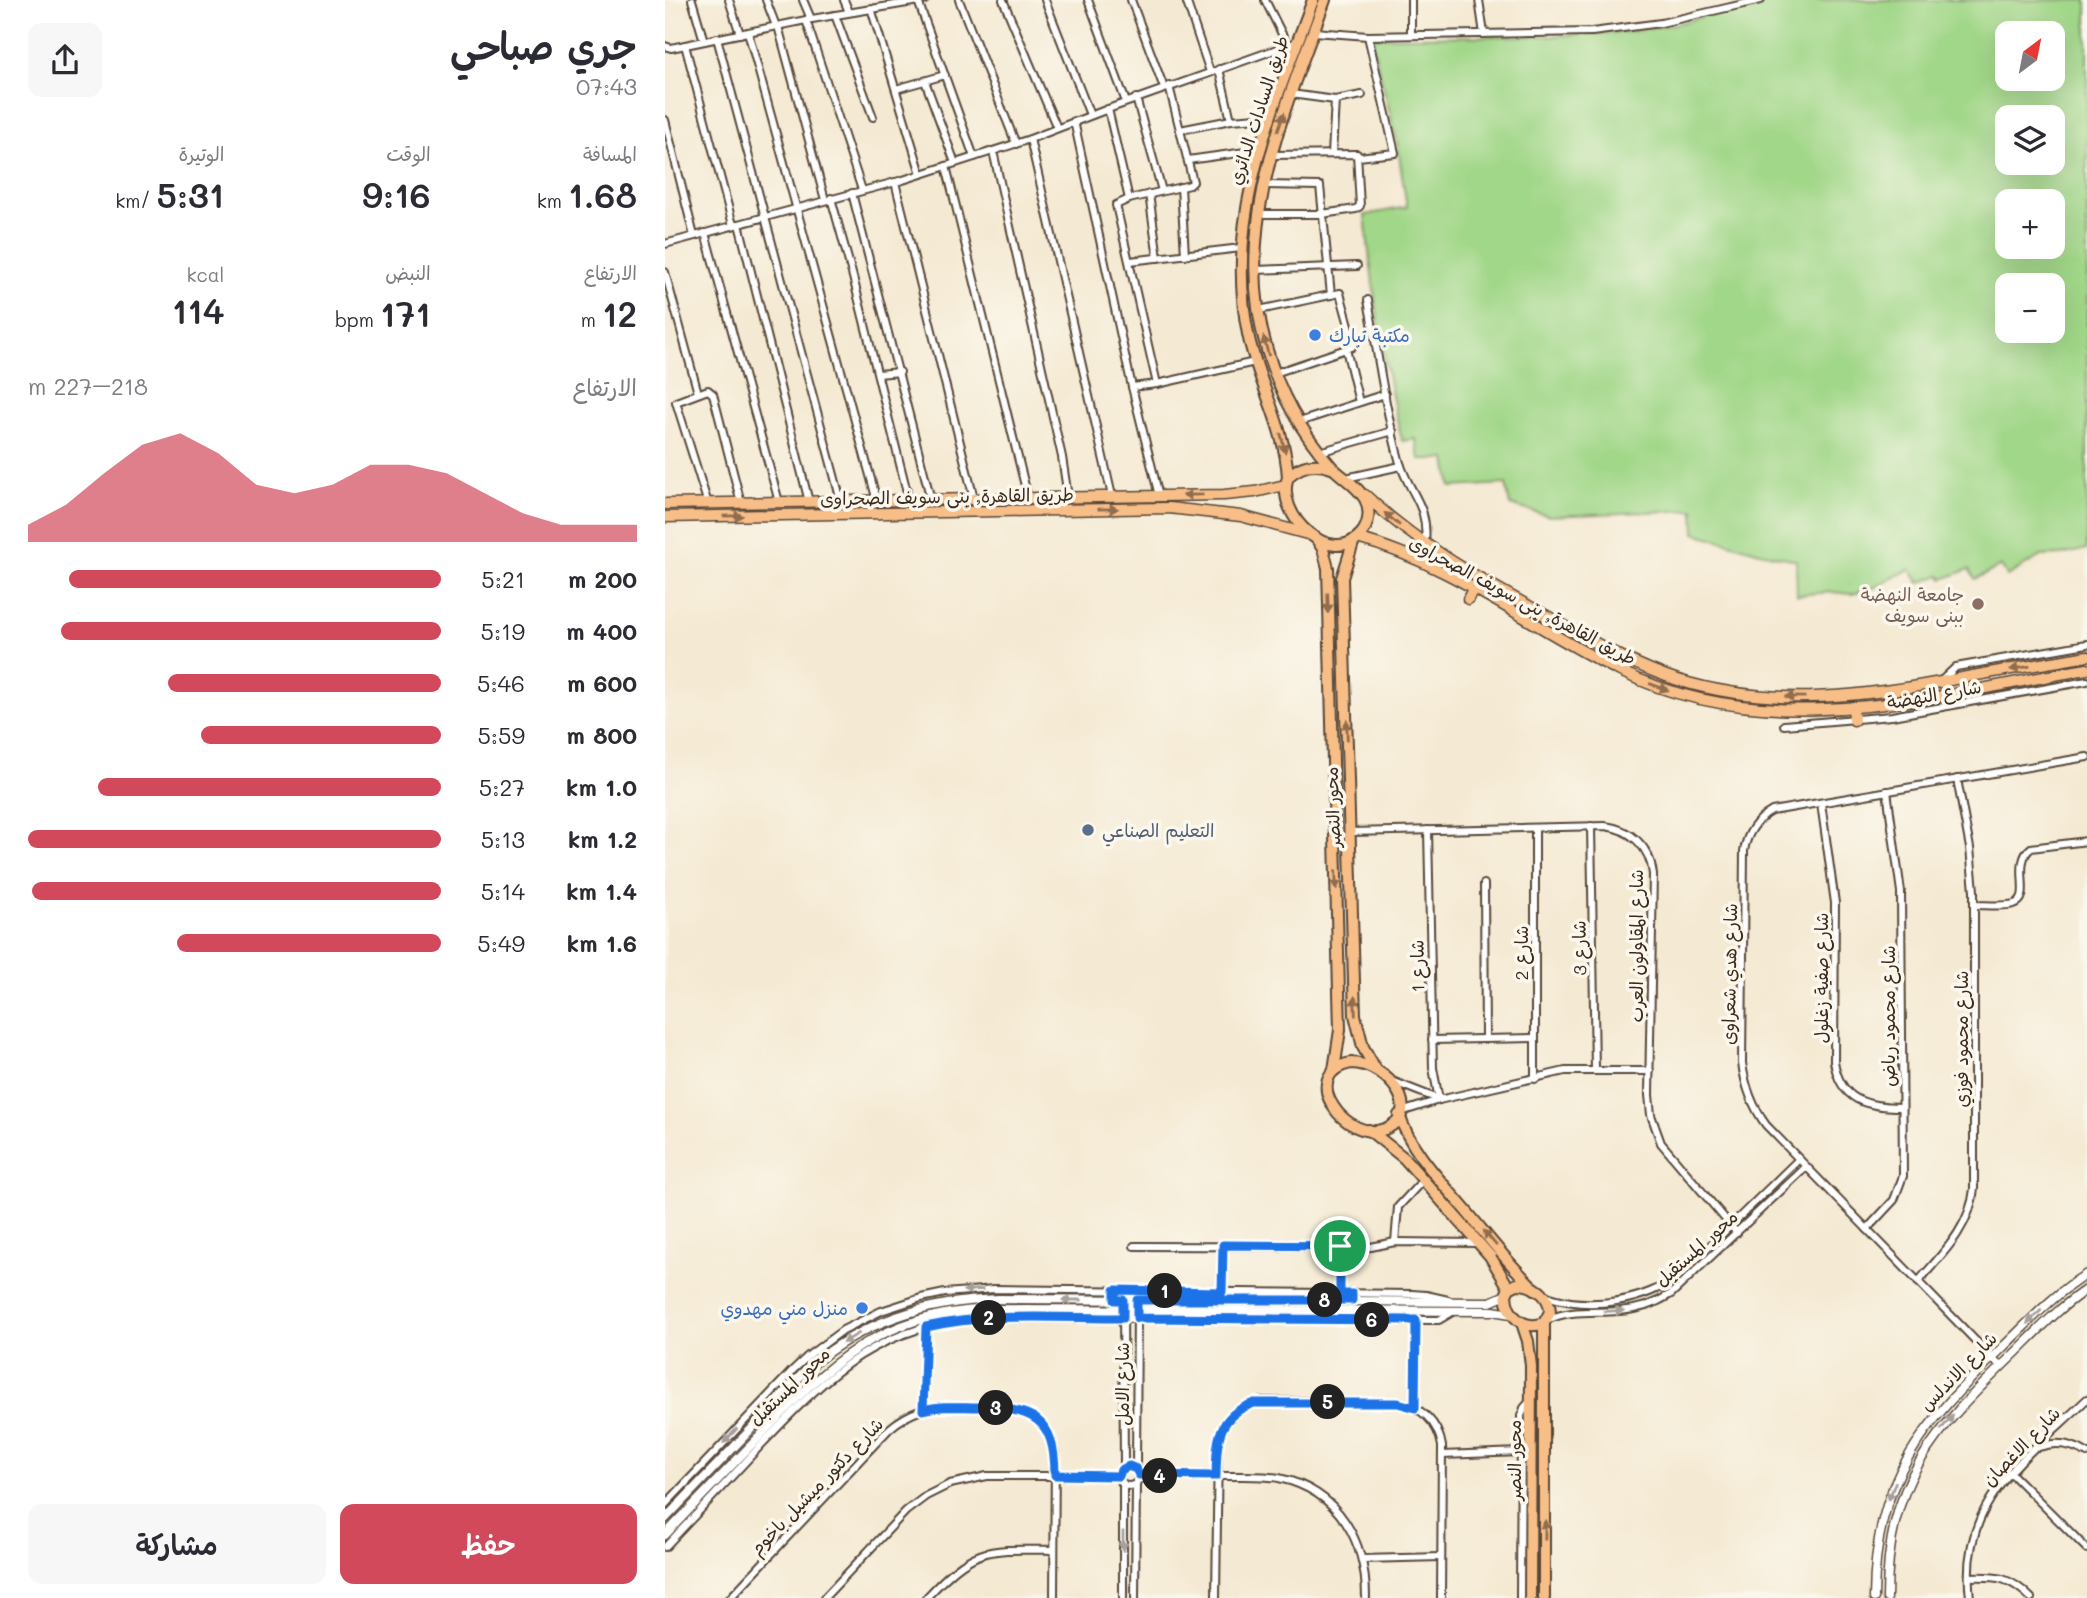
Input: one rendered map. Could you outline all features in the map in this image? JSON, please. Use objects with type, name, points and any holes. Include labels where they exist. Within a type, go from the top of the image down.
[{"type":"highway","name":"طريق السادات الدائري","points":[[1313,0],[1293,43],[1271,117],[1258,214],[1256,270],[1266,349],[1275,373],[1299,422],[1334,469]]},
{"type":"highway","name":"طريق السادات الدائري","points":[[1287,481],[1285,450],[1275,414],[1255,362],[1244,306],[1241,248],[1245,209],[1325,0]]},
{"type":"highway","points":[[1275,414],[1287,414],[1290,405]]},
{"type":"highway","points":[[1322,464],[1334,469],[1357,489],[1367,504],[1368,514],[1364,530],[1356,539],[1337,544],[1313,536],[1294,519],[1285,496],[1287,481],[1301,467],[1322,464]]},
{"type":"highway","name":"محور النصر","points":[[1313,536],[1323,549],[1328,568],[1340,1030],[1334,1070]]},
{"type":"highway","name":"محور النصر","points":[[1356,539],[1342,578],[1356,1023],[1363,1047],[1376,1070]]},
{"type":"highway","points":[[1356,1063],[1376,1070],[1391,1081],[1401,1098],[1400,1114],[1406,1133],[1421,1157],[1516,1270],[1540,1292],[1551,1307],[1546,1322],[1531,1326],[1511,1314],[1507,1292],[1495,1264],[1478,1242],[1397,1151],[1369,1130],[1344,1119],[1332,1108],[1327,1087],[1334,1070],[1342,1065],[1356,1063]]},
{"type":"highway","points":[[1369,1130],[1384,1129],[1393,1124],[1400,1114]]},
{"type":"highway","points":[[1507,1292],[1521,1284],[1540,1292]]},
{"type":"highway","name":"محور النصر","points":[[1544,1598],[1546,1322]]},
{"type":"highway","name":"محور النصر","points":[[1522,1323],[1529,1348],[1532,1400],[1530,1598]]},
{"type":"highway","points":[[1529,1348],[1544,1348]]},
{"type":"main road","name":"طريق القاهرة, بنى سويف الصحراوى","points":[[665,504],[1224,495],[1255,492],[1287,481]]},
{"type":"main road","name":"طريق القاهرة, بنى سويف الصحراوى","points":[[1357,489],[1424,545],[1460,568],[1625,659],[1661,675],[1700,686],[1752,695],[1812,697],[1876,693],[2087,656]]},
{"type":"main road","points":[[1224,495],[1224,513]]},
{"type":"main road","points":[[803,515],[805,502]]},
{"type":"main road","name":"طريق القاهرة, بنى سويف الصحراوى","points":[[665,517],[1151,508],[1224,513],[1268,522],[1313,536]]},
{"type":"main road","name":"طريق القاهرة, بنى سويف الصحراوى","points":[[1356,539],[1410,555],[1471,594],[1622,672],[1680,694],[1718,704],[1798,710],[1853,707],[1905,701],[2087,669]]},
{"type":"main road","points":[[1990,673],[1992,686]]},
{"type":"main road","points":[[1853,707],[1854,720]]},
{"type":"street","points":[[692,0],[704,41]]},
{"type":"street","points":[[729,0],[744,33],[797,207],[877,501]]},
{"type":"street","points":[[766,0],[777,26],[828,199],[909,500]]},
{"type":"street","points":[[803,0],[862,190]]},
{"type":"street","points":[[844,0],[849,12]]},
{"type":"street","points":[[959,0],[1016,144]]},
{"type":"street","points":[[1003,0],[1057,128]]},
{"type":"street","points":[[1045,0],[1090,115]]},
{"type":"street","points":[[1088,0],[1126,102]]},
{"type":"street","points":[[1131,0],[1167,87],[1193,182],[1129,198],[1116,205],[1157,384]]},
{"type":"street","points":[[1186,0],[1210,72]]},
{"type":"street","points":[[665,244],[895,182],[1016,144],[1136,98],[1293,43],[1265,0]]},
{"type":"street","points":[[1411,0],[1411,34]]},
{"type":"street","points":[[1479,0],[1484,34]]},
{"type":"street","points":[[1314,32],[1368,36],[1629,29],[1761,0]]},
{"type":"street","points":[[665,46],[671,48],[871,8],[879,3],[917,1],[974,157]]},
{"type":"street","points":[[871,8],[921,174]]},
{"type":"street","points":[[835,15],[873,117]]},
{"type":"street","points":[[1359,157],[1395,153],[1368,36]]},
{"type":"street","points":[[717,38],[841,501]]},
{"type":"street","points":[[685,45],[736,225],[805,502]]},
{"type":"street","points":[[1219,69],[1231,120]]},
{"type":"street","points":[[895,89],[945,75]]},
{"type":"street","points":[[925,81],[955,163]]},
{"type":"street","points":[[1291,94],[1335,100],[1362,95]]},
{"type":"street","points":[[1136,98],[1162,191]]},
{"type":"street","points":[[1332,154],[1335,100]]},
{"type":"street","points":[[1108,109],[1129,198]]},
{"type":"street","points":[[1180,130],[1231,120],[1271,117]]},
{"type":"street","points":[[665,120],[694,236]]},
{"type":"street","points":[[1074,121],[1132,387],[1159,496]]},
{"type":"street","points":[[1030,139],[1112,496]]},
{"type":"street","points":[[993,151],[1062,457],[1068,497]]},
{"type":"street","points":[[1188,160],[1265,153],[1354,152],[1359,157],[1359,207],[1322,214],[1258,214]]},
{"type":"street","points":[[946,166],[1028,498]]},
{"type":"street","points":[[895,182],[954,410],[974,499]]},
{"type":"street","points":[[1263,185],[1319,186],[1331,295]]},
{"type":"street","points":[[1181,187],[1185,255]]},
{"type":"street","points":[[852,192],[931,500]]},
{"type":"street","points":[[1149,194],[1157,258]]},
{"type":"street","points":[[705,233],[779,502]]},
{"type":"street","points":[[1130,261],[1241,248]]},
{"type":"street","points":[[1256,270],[1357,266]]},
{"type":"street","points":[[665,272],[698,393]]},
{"type":"street","points":[[1259,310],[1340,293],[1355,345],[1275,373]]},
{"type":"street","points":[[1368,300],[1401,466],[1425,516],[1424,545]]},
{"type":"street","points":[[1346,349],[1359,402]]},
{"type":"street","points":[[1132,387],[1255,362]]},
{"type":"street","points":[[877,374],[900,372]]},
{"type":"street","points":[[708,504],[676,404],[678,400],[710,390],[741,503]]},
{"type":"street","points":[[1299,422],[1385,394]]},
{"type":"street","points":[[1319,452],[1393,431]]},
{"type":"street","points":[[1346,478],[1401,466]]},
{"type":"street","points":[[1939,682],[1956,667],[2087,644]]},
{"type":"street","name":"شارع النهضة","points":[[1784,724],[1892,716],[2087,681]]},
{"type":"street","name":"شارع هدي شعراوى","points":[[2001,1367],[1806,1167],[1759,1115],[1749,1095],[1744,1074],[1744,851],[1751,830],[1765,814],[1772,811],[2087,757]]},
{"type":"street","name":"شارع محمود فوزي","points":[[1918,1282],[1960,1231],[1973,1199],[1974,905],[1972,862],[1957,779]]},
{"type":"street","name":"شارع محمود رياض","points":[[1867,1229],[1891,1205],[1900,1189],[1903,1176],[1901,892],[1887,791]]},
{"type":"street","name":"شارع صفية زغلول","points":[[1821,803],[1835,903],[1836,1072],[1845,1088],[1861,1102],[1876,1107],[1902,1108]]},
{"type":"street","name":"شارع 3","points":[[1591,826],[1595,1070]]},
{"type":"street","name":"شارع المقاولون العرب","points":[[1350,832],[1612,827],[1630,834],[1645,849],[1652,867],[1651,1115],[1661,1143],[1737,1233]]},
{"type":"street","name":"شارع 2","points":[[1535,828],[1535,1079]]},
{"type":"street","name":"شارع 1","points":[[1428,830],[1433,1076],[1440,1100]]},
{"type":"street","points":[[1974,905],[2013,904],[2019,901],[2023,894],[2022,861],[2031,848],[2087,841]]},
{"type":"street","points":[[1484,884],[1485,1039]]},
{"type":"street","points":[[1432,1040],[1535,1038]]},
{"type":"street","points":[[1400,1114],[1440,1100],[1565,1071],[1650,1071]]},
{"type":"street","points":[[1391,1081],[1440,1100]]},
{"type":"street","name":"محور المستقبل","points":[[1540,1292],[1580,1302],[1621,1300],[1651,1293],[1681,1274],[1799,1159]]},
{"type":"street","name":"محور المستقبل","points":[[1546,1322],[1570,1312],[1621,1311],[1655,1303],[1679,1289],[1806,1167]]},
{"type":"street","points":[[1395,1242],[1398,1207],[1423,1180]]},
{"type":"street","points":[[1134,1246],[1371,1247],[1395,1242],[1478,1242]]},
{"type":"street","points":[[1222,1292],[1223,1245]]},
{"type":"street","points":[[1340,1246],[1340,1294]]},
{"type":"street","name":"شارع الاندلس","points":[[1874,1598],[1876,1556],[1891,1493],[1905,1461],[1933,1418],[2055,1296],[2087,1274]]},
{"type":"street","name":"شارع الاندلس","points":[[1887,1598],[1892,1533],[1916,1467],[1933,1439],[1954,1413],[2001,1367],[2064,1306],[2087,1289]]},
{"type":"street","points":[[665,1505],[792,1371],[826,1342],[862,1320],[921,1298],[969,1290],[1118,1297],[1222,1292],[1340,1294],[1352,1297]]},
{"type":"street","name":"محور المستقبل","points":[[665,1519],[800,1376],[840,1344],[870,1327],[905,1313],[957,1301],[1118,1297],[1137,1300],[1352,1297],[1490,1302],[1507,1292]]},
{"type":"street","name":"شارع الامل","points":[[1118,1297],[1123,1314],[1124,1468]]},
{"type":"street","name":"شارع الامل","points":[[1137,1300],[1137,1472]]},
{"type":"street","name":"محور المستقبل","points":[[665,1535],[808,1385],[843,1357],[875,1338],[921,1320],[961,1311],[989,1309],[1123,1314],[1498,1311],[1511,1314]]},
{"type":"street","points":[[1137,1314],[1442,1320],[1454,1311]]},
{"type":"street","points":[[665,1547],[824,1381],[866,1351],[901,1335],[957,1320],[1123,1314]]},
{"type":"street","points":[[1415,1408],[1416,1320]]},
{"type":"street","points":[[923,1410],[926,1327]]},
{"type":"street","name":"شارع الاغصان","points":[[1970,1598],[1971,1546],[1980,1515],[1996,1488],[2010,1472],[2087,1399]]},
{"type":"street","points":[[1520,1598],[1522,1413],[1532,1400]]},
{"type":"street","points":[[1216,1598],[1217,1447],[1223,1426],[1240,1409],[1254,1403],[1398,1403],[1415,1408],[1430,1419],[1441,1440],[1442,1455],[1441,1598]]},
{"type":"street","name":"شارع دكتور ميشيل باخوم","points":[[730,1598],[889,1429],[908,1415],[946,1406],[1008,1408],[1025,1413],[1040,1422],[1050,1436],[1055,1453],[1054,1598]]},
{"type":"street","points":[[2037,1447],[2067,1444],[2087,1453]]},
{"type":"street","points":[[1442,1455],[1521,1452]]},
{"type":"street","points":[[1123,1598],[1121,1479],[1124,1468],[1131,1466],[1137,1472],[1267,1476],[1306,1488],[1328,1503],[1346,1522],[1363,1559],[1366,1598]]},
{"type":"street","points":[[1135,1598],[1137,1472]]},
{"type":"street","points":[[2010,1472],[2087,1549]]},
{"type":"street","points":[[824,1598],[906,1511],[938,1489],[962,1480],[987,1476],[1055,1475],[1121,1479],[1128,1485],[1136,1483]]},
{"type":"street","points":[[926,1598],[954,1569],[977,1555],[1005,1549],[1054,1550]]},
{"type":"street","points":[[1363,1559],[1441,1557]]},
{"type":"street","points":[[1969,1577],[2009,1580],[2031,1598]]},
{"type":"green space","points":[[1778,0],[2087,0],[2087,549],[2062,555],[2041,556],[2007,576],[2001,566],[1975,579],[1969,569],[1943,579],[1940,575],[1919,583],[1910,569],[1869,590],[1852,594],[1831,592],[1797,595],[1796,560],[1695,533],[1694,510],[1549,516],[1510,505],[1506,484],[1451,487],[1446,459],[1419,459],[1416,439],[1402,441],[1380,329],[1365,215],[1407,207],[1397,142],[1373,45],[1374,37],[1549,36],[1630,32],[1680,23],[1738,6]]},
{"type":"place","name":"مكتبة تبارك","points":[[1315,335]]},
{"type":"place","name":"جامعة النهضة ببنى سويف","points":[[1978,604]]},
{"type":"place","name":"التعليم الصناعي","points":[[1088,830]]},
{"type":"place","name":"منزل مني مهدوي","points":[[862,1308]]},
{"type":"route","points":[[1223,1245],[1340,1246],[1340,1294],[1352,1294],[1352,1300],[1137,1300],[1137,1318],[1416,1320],[1415,1408],[1398,1403],[1262,1401],[1247,1405],[1233,1414],[1220,1432],[1216,1476],[1139,1475],[1134,1467],[1129,1466],[1121,1470],[1119,1476],[1055,1475],[1055,1453],[1050,1436],[1040,1422],[1025,1413],[1008,1408],[946,1406],[923,1410],[926,1327],[957,1320],[989,1318],[1123,1318],[1123,1300],[1115,1300],[1115,1290],[1222,1292],[1223,1245]]}]
